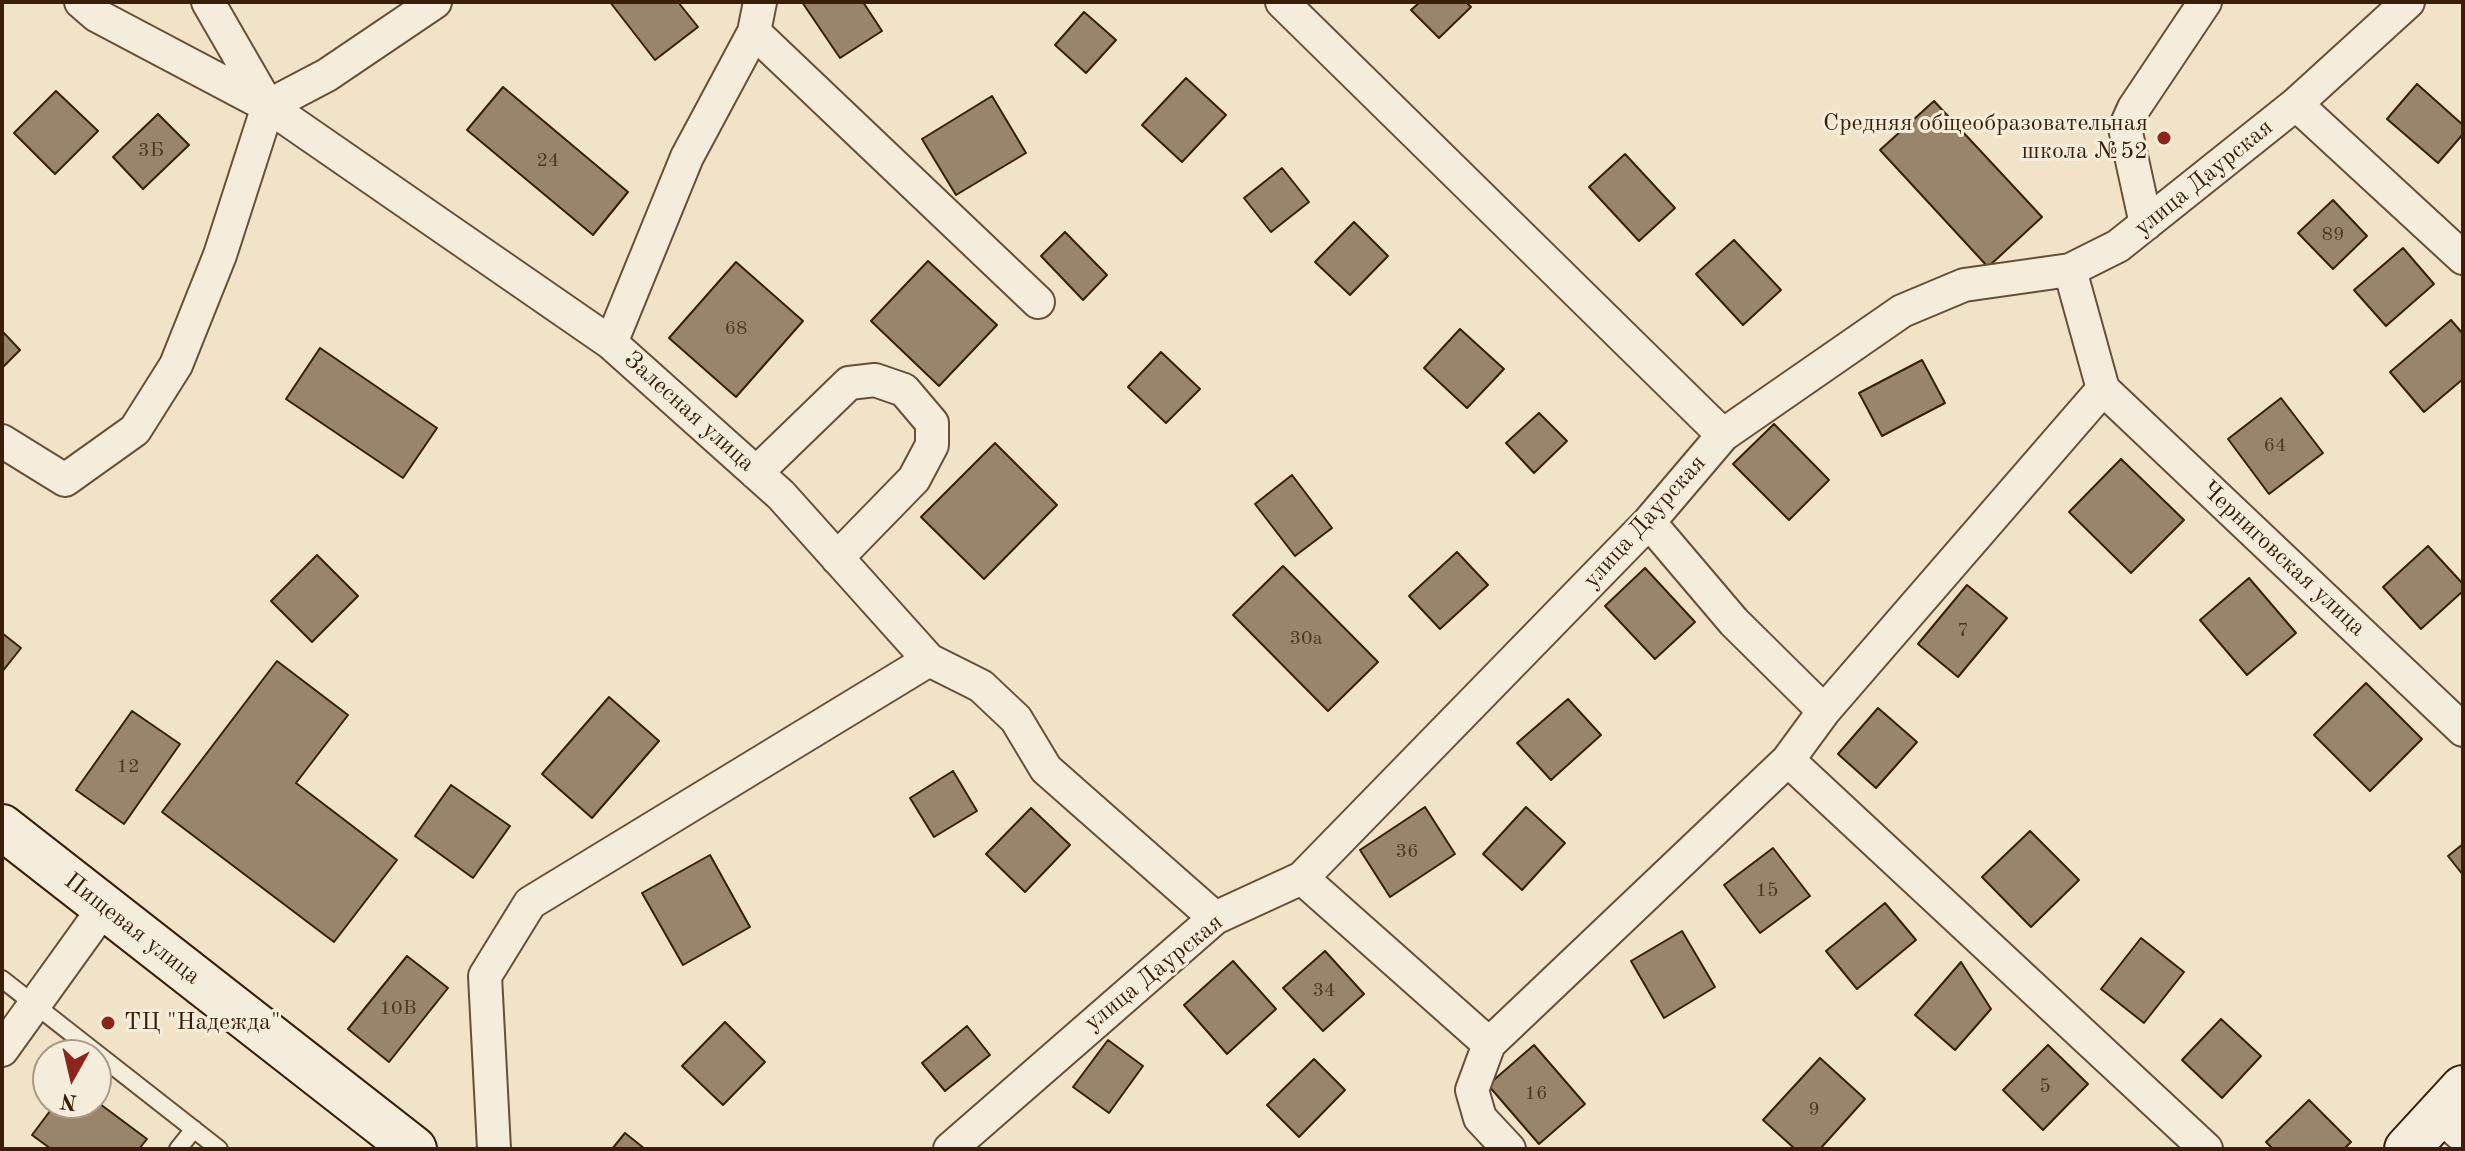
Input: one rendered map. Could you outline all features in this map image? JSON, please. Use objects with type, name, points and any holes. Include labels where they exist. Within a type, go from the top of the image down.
[{"type":"main road","name":"Пищевая улица","points":[[2,827],[414,1149]]},
{"type":"main road","points":[[2407,1149],[2455,1113]]},
{"type":"street","name":"Залесная улица","points":[[81,2],[96,15],[268,106],[611,343],[781,495],[929,660],[981,686],[1016,719],[1046,769],[1215,918]]},
{"type":"street","points":[[208,2],[268,106]]},
{"type":"street","points":[[2,441],[65,480],[135,430],[176,365],[220,255],[268,106],[327,75],[435,2]]},
{"type":"street","points":[[1282,2],[1723,435]]},
{"type":"street","points":[[2146,224],[2125,128],[2134,108],[2205,2]]},
{"type":"street","name":"улица Даурская","points":[[950,1149],[1215,918],[1302,878],[1649,522],[1723,435],[1902,311],[1964,285],[2070,270],[2118,246],[2296,104],[2408,2]]},
{"type":"street","points":[[611,343],[687,157],[757,17],[1038,302]]},
{"type":"street","points":[[2296,104],[2463,258]]},
{"type":"street","points":[[1509,1149],[1480,1118],[1472,1090],[1489,1044],[1788,760],[1824,711],[2103,389],[2070,270]]},
{"type":"street","points":[[756,473],[849,383],[875,380],[904,390],[932,423],[932,445],[914,479],[837,558]]},
{"type":"street","name":"Черниговская улица","points":[[2103,389],[2463,730]]},
{"type":"street","points":[[1649,522],[1734,622],[1824,711]]},
{"type":"street","points":[[494,1149],[485,976],[530,903],[929,660]]},
{"type":"street","points":[[1788,760],[2206,1149]]},
{"type":"street","points":[[1302,878],[1489,1044]]},
{"type":"street","points":[[2,1050],[104,908]]},
{"type":"lane","points":[[2,979],[219,1149]]},
{"type":"lane","points":[[178,1149],[194,1129]]},
{"type":"building","points":[[610,2],[678,2],[698,27],[655,60]]},
{"type":"building","points":[[802,2],[863,2],[882,31],[840,58]]},
{"type":"building","points":[[1420,2],[1466,2],[1471,7],[1439,38],[1411,10]]},
{"type":"building","points":[[1084,12],[1116,40],[1086,73],[1055,45]]},
{"type":"building","points":[[1186,78],[1226,115],[1182,162],[1142,125]]},
{"type":"building","points":[[2417,84],[2463,125],[2463,134],[2438,163],[2387,119]]},
{"type":"building","points":[[503,87],[628,192],[593,235],[467,130]]},
{"type":"building","points":[[56,91],[98,131],[55,174],[14,133]]},
{"type":"building","points":[[992,96],[1026,153],[956,195],[922,139]]},
{"type":"building","points":[[1934,101],[2042,217],[1988,267],[1880,150]]},
{"type":"building","points":[[158,114],[189,145],[143,189],[113,157]]},
{"type":"building","points":[[1625,154],[1675,208],[1639,241],[1589,187]]},
{"type":"building","points":[[1282,168],[1309,202],[1271,232],[1244,198]]},
{"type":"building","points":[[2333,200],[2367,236],[2333,269],[2298,233]]},
{"type":"building","points":[[1354,222],[1388,256],[1350,295],[1315,262]]},
{"type":"building","points":[[1065,232],[1107,275],[1083,300],[1041,256]]},
{"type":"building","points":[[1734,240],[1781,290],[1743,325],[1696,274]]},
{"type":"building","points":[[2403,248],[2434,284],[2386,326],[2354,290]]},
{"type":"building","points":[[928,261],[997,325],[939,386],[871,321]]},
{"type":"building","points":[[736,262],[803,321],[736,397],[669,338]]},
{"type":"building","points":[[2451,320],[2463,334],[2463,379],[2424,412],[2390,372]]},
{"type":"building","points":[[1460,329],[1504,369],[1467,408],[1424,368]]},
{"type":"building","points":[[2,331],[20,350],[2,368]]},
{"type":"building","points":[[320,348],[437,428],[403,478],[286,399]]},
{"type":"building","points":[[1161,352],[1200,389],[1166,423],[1128,387]]},
{"type":"building","points":[[1922,360],[1945,403],[1882,436],[1859,393]]},
{"type":"building","points":[[2281,398],[2323,453],[2269,494],[2228,439]]},
{"type":"building","points":[[1539,413],[1567,441],[1534,473],[1506,443]]},
{"type":"building","points":[[1774,424],[1829,480],[1789,520],[1733,464]]},
{"type":"building","points":[[995,443],[1057,505],[984,579],[921,517]]},
{"type":"building","points":[[2121,459],[2184,520],[2131,573],[2069,512]]},
{"type":"building","points":[[1292,475],[1332,528],[1295,556],[1255,504]]},
{"type":"building","points":[[2428,546],[2463,584],[2463,591],[2421,629],[2383,587]]},
{"type":"building","points":[[1457,552],[1488,585],[1440,629],[1409,596]]},
{"type":"building","points":[[317,555],[358,596],[312,642],[271,601]]},
{"type":"building","points":[[1283,566],[1378,662],[1328,711],[1233,615]]},
{"type":"building","points":[[1645,568],[1695,622],[1655,659],[1605,606]]},
{"type":"building","points":[[2249,578],[2296,633],[2247,675],[2200,620]]},
{"type":"building","points":[[1967,585],[2007,618],[1958,677],[1918,644]]},
{"type":"building","points":[[2,633],[21,648],[2,672]]},
{"type":"building","points":[[277,661],[348,715],[296,783],[397,860],[334,942],[162,812]]},
{"type":"building","points":[[2366,683],[2422,739],[2370,791],[2314,735]]},
{"type":"building","points":[[609,697],[659,741],[592,818],[542,774]]},
{"type":"building","points":[[1568,699],[1601,735],[1551,780],[1517,743]]},
{"type":"building","points":[[1878,708],[1917,742],[1876,788],[1838,754]]},
{"type":"building","points":[[132,711],[180,744],[124,824],[76,790]]},
{"type":"building","points":[[953,771],[977,811],[934,837],[910,798]]},
{"type":"building","points":[[451,785],[510,826],[473,878],[415,836]]},
{"type":"building","points":[[1425,807],[1455,854],[1390,897],[1360,850]]},
{"type":"building","points":[[1526,807],[1565,843],[1522,890],[1483,854]]},
{"type":"building","points":[[1031,808],[1070,845],[1025,892],[986,854]]},
{"type":"building","points":[[2030,831],[2079,880],[2031,927],[1982,877]]},
{"type":"building","points":[[2463,844],[2463,875],[2448,856]]},
{"type":"building","points":[[1773,848],[1810,896],[1760,933],[1724,885]]},
{"type":"building","points":[[710,855],[750,927],[683,965],[642,893]]},
{"type":"building","points":[[1885,903],[1916,940],[1857,989],[1826,951]]},
{"type":"building","points":[[1682,931],[1715,987],[1664,1018],[1631,961]]},
{"type":"building","points":[[2141,938],[2184,972],[2144,1023],[2101,989]]},
{"type":"building","points":[[1325,951],[1364,994],[1323,1031],[1283,988]]},
{"type":"building","points":[[407,956],[448,988],[389,1062],[348,1029]]},
{"type":"building","points":[[1233,961],[1276,1009],[1227,1054],[1184,1005]]},
{"type":"building","points":[[1961,962],[1991,1009],[1955,1050],[1915,1015]]},
{"type":"building","points":[[2221,1019],[2261,1056],[2222,1098],[2182,1060]]},
{"type":"building","points":[[725,1022],[765,1062],[723,1105],[682,1066]]},
{"type":"building","points":[[967,1026],[990,1055],[945,1091],[922,1063]]},
{"type":"building","points":[[1108,1040],[1143,1066],[1109,1113],[1073,1087]]},
{"type":"building","points":[[1534,1045],[1585,1104],[1539,1144],[1488,1085]]},
{"type":"building","points":[[2048,1045],[2088,1084],[2043,1130],[2003,1090]]},
{"type":"building","points":[[1820,1058],[1865,1099],[1820,1149],[1795,1149],[1763,1120]]},
{"type":"building","points":[[1314,1059],[1345,1090],[1299,1137],[1267,1105]]},
{"type":"building","points":[[2309,1100],[2351,1142],[2344,1149],[2273,1149],[2266,1142]]},
{"type":"building","points":[[112,1113],[147,1139],[139,1149],[51,1149],[32,1135],[44,1119],[112,1119]]},
{"type":"building","points":[[625,1133],[645,1149],[612,1149]]},
{"type":"place","name":"Средняя общеобразовательная школа №52","points":[[2164,138]]},
{"type":"place","name":"ТЦ \"Надежда\"","points":[[108,1023]]}]
